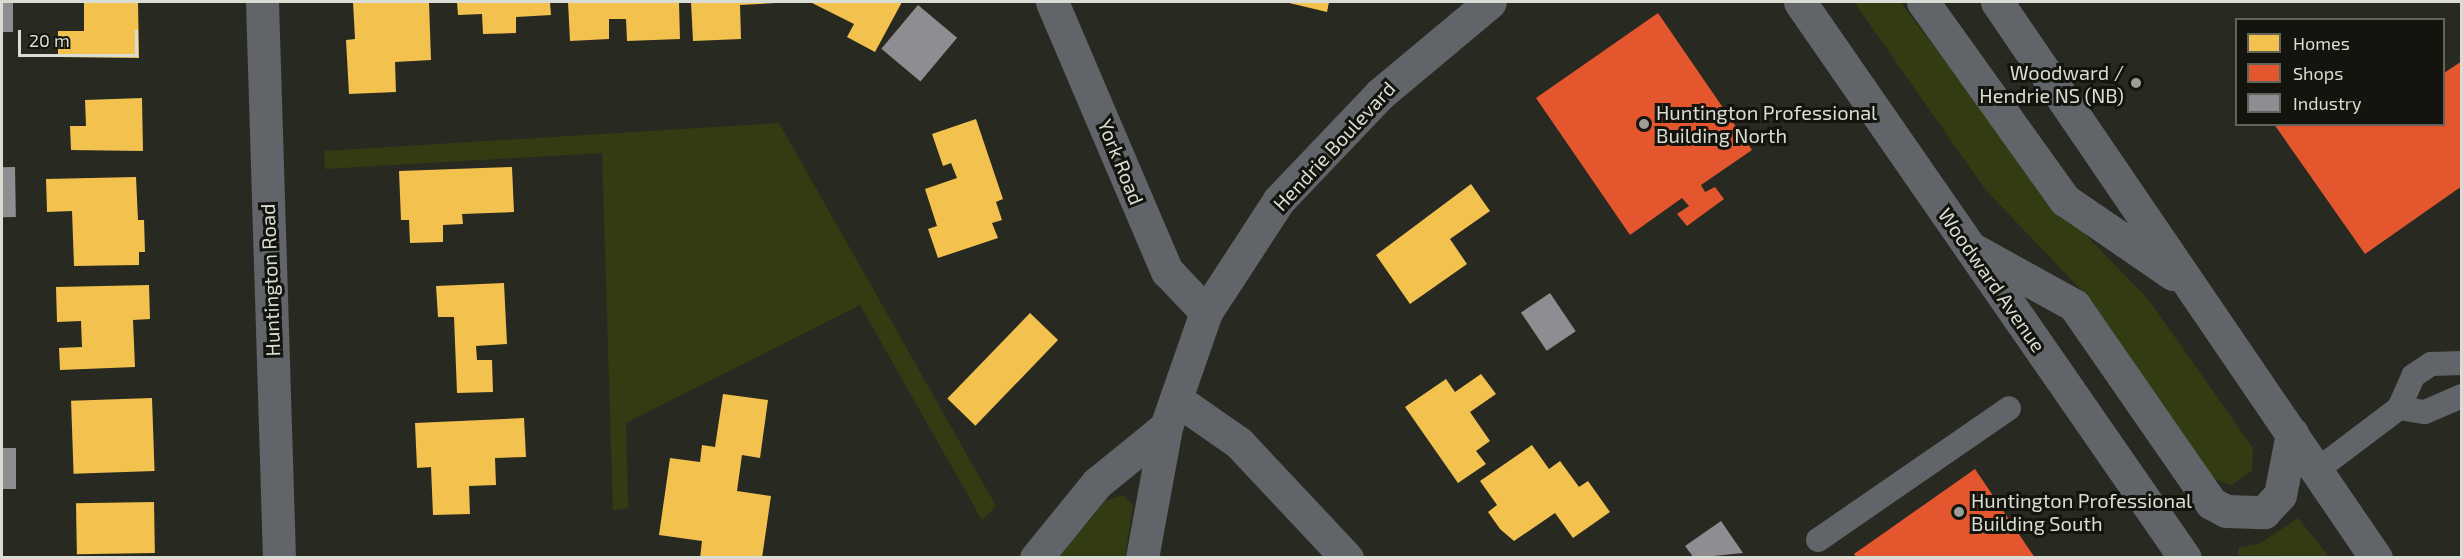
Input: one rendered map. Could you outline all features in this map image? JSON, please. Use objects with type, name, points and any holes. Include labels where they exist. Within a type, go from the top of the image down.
[{"type":"main road","name":"Woodward Avenue","points":[[1800,2],[2185,558]]},
{"type":"main road","points":[[1923,2],[2066,200],[2189,285]]},
{"type":"main road","points":[[1997,2],[2376,558]]},
{"type":"main road","points":[[1969,247],[2074,305],[2211,503],[2226,511],[2264,512],[2280,495],[2292,433]]},
{"type":"street","name":"Huntington Road","points":[[262,2],[279,558]]},
{"type":"street","name":"York Road","points":[[1052,2],[1167,270],[1206,312]]},
{"type":"street","name":"Hendrie Boulevard","points":[[1142,558],[1171,413],[1206,312],[1280,200],[1380,94],[1490,2]]},
{"type":"street","points":[[1036,558],[1096,483],[1171,413],[1239,443],[1294,495],[1347,558]]},
{"type":"lane","points":[[2317,470],[2398,408],[2413,376],[2431,364],[2462,363]]},
{"type":"lane","points":[[2398,408],[2425,412],[2462,396]]},
{"type":"lane","points":[[1818,540],[2010,408]]},
{"type":"green space","points":[[1854,2],[1900,2],[2055,203],[2148,299],[2253,448],[2252,471],[2232,485],[2212,478],[2086,295],[1985,189]]},
{"type":"green space","points":[[779,123],[996,506],[982,520],[860,305],[626,423],[628,508],[613,510],[602,153],[325,169],[324,151]]},
{"type":"green space","points":[[1123,495],[1133,506],[1125,557],[1059,557],[1105,501]]},
{"type":"green space","points":[[2298,518],[2329,557],[2238,555],[2239,547],[2259,544]]},
{"type":"building: Homes","points":[[138,2],[139,58],[58,57],[58,31],[84,31],[84,3]]},
{"type":"building: Homes","points":[[353,2],[429,2],[431,60],[395,62],[396,92],[349,94],[346,40],[355,39]]},
{"type":"building: Homes","points":[[457,2],[550,2],[551,15],[516,17],[516,33],[483,34],[482,14],[458,15]]},
{"type":"building: Homes","points":[[568,2],[679,2],[680,39],[627,41],[626,19],[609,19],[609,39],[570,41]]},
{"type":"building: Homes","points":[[691,2],[776,3],[740,5],[741,39],[693,41]]},
{"type":"building: Homes","points":[[810,2],[902,2],[875,52],[847,37],[854,24]]},
{"type":"building: Homes","points":[[1285,2],[1329,2],[1327,12]]},
{"type":"building: Homes","points":[[142,98],[143,151],[71,150],[70,126],[86,126],[85,100]]},
{"type":"building: Homes","points":[[976,119],[1003,199],[996,202],[1002,220],[992,223],[998,238],[938,258],[928,229],[937,226],[925,189],[957,178],[951,163],[943,166],[932,134]]},
{"type":"building: Homes","points":[[512,167],[514,212],[462,214],[463,224],[443,225],[443,242],[410,243],[409,220],[401,220],[399,171]]},
{"type":"building: Homes","points":[[136,177],[138,220],[144,220],[145,252],[139,252],[139,265],[74,266],[72,211],[47,212],[46,179]]},
{"type":"building: Homes","points":[[1471,184],[1490,211],[1450,239],[1467,264],[1410,304],[1376,255]]},
{"type":"building: Homes","points":[[504,283],[507,344],[476,346],[477,360],[492,360],[493,392],[457,393],[454,317],[438,317],[436,286]]},
{"type":"building: Homes","points":[[149,285],[150,319],[133,320],[135,367],[60,370],[59,348],[82,347],[81,321],[57,322],[56,287]]},
{"type":"building: Homes","points":[[1030,313],[1058,340],[975,426],[947,399]]},
{"type":"building: Homes","points":[[1481,374],[1496,394],[1470,412],[1490,441],[1476,451],[1486,464],[1458,483],[1405,407],[1446,379],[1455,392]]},
{"type":"building: Homes","points":[[723,394],[768,400],[760,458],[742,455],[737,491],[771,496],[762,558],[700,558],[702,541],[659,535],[670,458],[700,462],[702,445],[715,447]]},
{"type":"building: Homes","points":[[152,398],[155,471],[74,474],[71,401]]},
{"type":"building: Homes","points":[[524,418],[526,457],[495,458],[496,485],[469,486],[470,514],[433,515],[431,467],[417,468],[415,423]]},
{"type":"building: Homes","points":[[1532,445],[1549,469],[1560,461],[1579,487],[1588,481],[1610,512],[1573,538],[1555,513],[1514,541],[1500,529],[1488,512],[1497,505],[1480,481]]},
{"type":"building: Homes","points":[[154,502],[155,553],[77,554],[76,503]]},
{"type":"building: Shops","name":"Huntington Professional Building North","points":[[1658,13],[1752,150],[1701,185],[1705,192],[1715,187],[1724,199],[1687,226],[1677,214],[1689,206],[1682,198],[1630,235],[1536,98]]},
{"type":"building: Shops","points":[[2462,61],[2462,186],[2365,254],[2275,126],[2445,126],[2445,72]]},
{"type":"building: Shops","name":"Huntington Professional Building South","points":[[1975,469],[2035,558],[1857,558],[1854,554]]},
{"type":"building: Industry","points":[[2,2],[13,2],[13,32],[2,32]]},
{"type":"building: Industry","points":[[918,5],[957,38],[920,81],[881,49]]},
{"type":"building: Industry","points":[[2,167],[15,167],[16,217],[3,217]]},
{"type":"building: Industry","points":[[1550,293],[1576,331],[1547,351],[1521,313]]},
{"type":"building: Industry","points":[[2,448],[16,448],[16,489],[2,489]]},
{"type":"building: Industry","points":[[1721,521],[1743,553],[1694,558],[1685,546]]},
{"type":"place","name":"Woodward / Hendrie NS (NB)","points":[[2136,83]]},
{"type":"place","name":"Huntington Professional Building North","points":[[1644,124]]},
{"type":"place","name":"Huntington Professional Building South","points":[[1959,512]]}]
